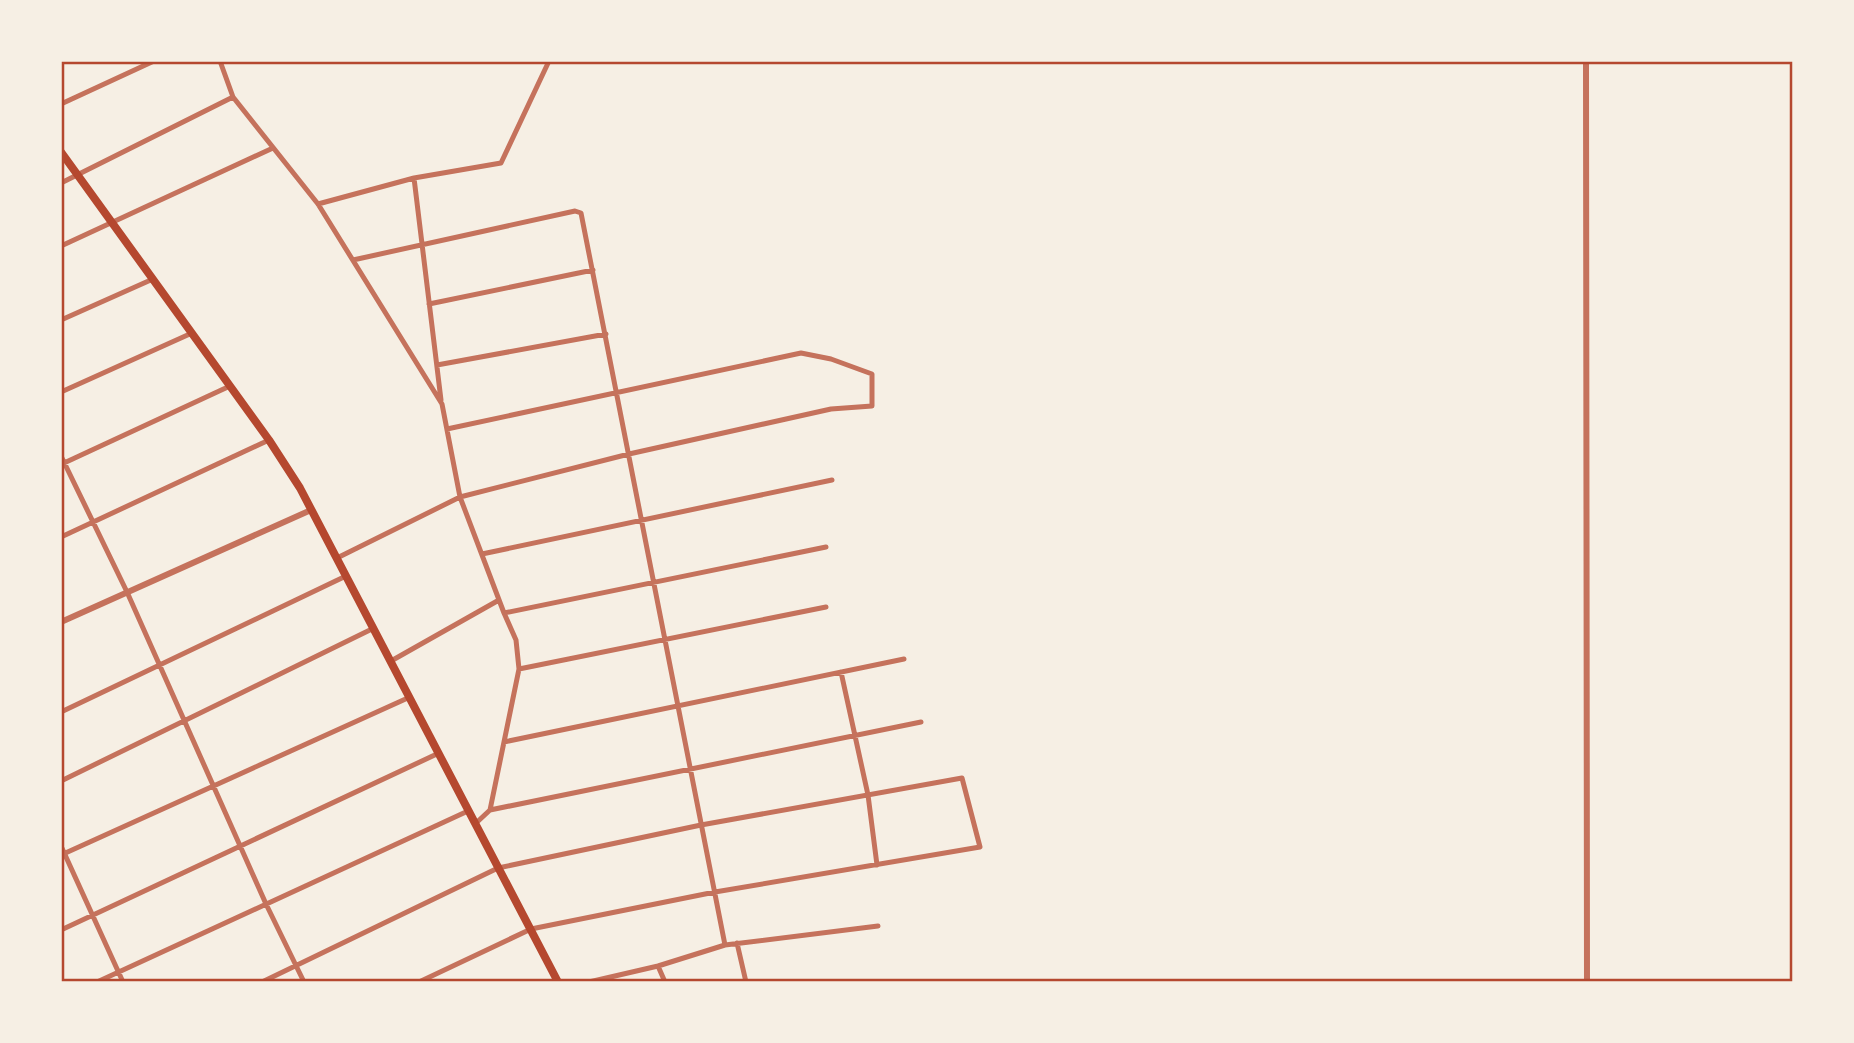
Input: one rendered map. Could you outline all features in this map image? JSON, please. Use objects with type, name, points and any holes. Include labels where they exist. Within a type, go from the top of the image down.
[{"type":"main road","points":[[61,152],[269,440],[311,510],[558,982]]},
{"type":"street","points":[[61,104],[153,61]]},
{"type":"street","points":[[220,61],[233,97],[318,204],[442,404]]},
{"type":"street","points":[[318,204],[414,178],[501,163],[549,61]]},
{"type":"street","points":[[1587,61],[1587,982]]},
{"type":"street","points":[[61,183],[233,97]]},
{"type":"street","points":[[61,246],[273,148]]},
{"type":"street","points":[[414,178],[442,404],[460,497],[516,640],[519,669],[490,810]]},
{"type":"street","points":[[353,260],[575,211],[581,213],[725,945]]},
{"type":"street","points":[[429,303],[593,271]]},
{"type":"street","points":[[61,320],[153,279]]},
{"type":"street","points":[[61,392],[192,333]]},
{"type":"street","points":[[437,365],[606,334]]},
{"type":"street","points":[[337,558],[460,497],[629,454],[831,409],[872,406],[872,374],[831,359],[801,353],[447,429]]},
{"type":"street","points":[[63,464],[230,386]]},
{"type":"street","points":[[61,537],[269,440]]},
{"type":"street","points":[[61,456],[127,592],[266,904],[304,982]]},
{"type":"street","points":[[482,554],[832,480]]},
{"type":"street","points":[[61,622],[311,510]]},
{"type":"street","points":[[504,613],[826,547]]},
{"type":"street","points":[[61,712],[347,576]]},
{"type":"street","points":[[391,661],[499,600]]},
{"type":"street","points":[[519,669],[826,607]]},
{"type":"street","points":[[61,781],[374,628]]},
{"type":"street","points":[[504,742],[904,659]]},
{"type":"street","points":[[841,672],[868,795],[877,865]]},
{"type":"street","points":[[63,854],[410,697]]},
{"type":"street","points":[[475,824],[490,810],[921,722]]},
{"type":"street","points":[[61,930],[439,753]]},
{"type":"street","points":[[262,982],[498,868],[701,825],[962,778],[980,847],[715,892],[531,929],[419,982]]},
{"type":"street","points":[[97,982],[468,811]]},
{"type":"street","points":[[61,846],[123,982]]},
{"type":"street","points":[[589,982],[658,966],[725,945],[878,926]]},
{"type":"street","points":[[737,943],[746,982]]},
{"type":"street","points":[[658,966],[666,982]]}]
